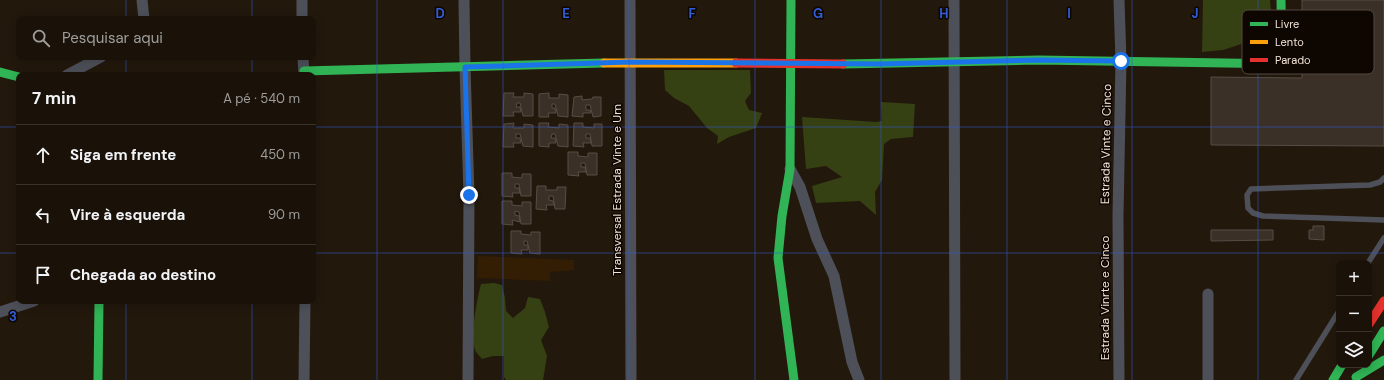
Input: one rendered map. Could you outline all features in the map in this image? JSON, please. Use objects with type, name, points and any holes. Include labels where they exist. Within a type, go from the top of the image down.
[{"type":"main road","points":[[791,0],[790,169],[782,216],[778,258],[794,380]]},
{"type":"main road","points":[[1281,0],[1281,10]]},
{"type":"main road","points":[[316,73],[630,62],[879,64],[1039,60],[1242,63]]},
{"type":"main road","points":[[0,72],[16,76]]},
{"type":"main road","points":[[1372,319],[1384,301]]},
{"type":"main road","points":[[98,380],[99,304]]},
{"type":"main road","points":[[1372,350],[1384,331]]},
{"type":"main road","points":[[1355,378],[1384,360]]},
{"type":"main road","points":[[1333,380],[1340,368]]},
{"type":"main road","points":[[1355,378],[1361,368]]},
{"type":"street","points":[[142,0],[144,16]]},
{"type":"street","points":[[302,0],[302,16]]},
{"type":"street","points":[[464,0],[469,195],[468,380]]},
{"type":"street","name":"Transversal Estrada Vinte e Um","points":[[630,0],[631,380]]},
{"type":"street","points":[[954,0],[955,380]]},
{"type":"street","name":"Estrada Vinte e Cinco","points":[[1118,216],[1121,61],[1120,0]]},
{"type":"street","points":[[73,72],[95,60]]},
{"type":"street","points":[[303,60],[304,72]]},
{"type":"street","points":[[790,169],[800,187],[817,239],[834,276],[852,362],[858,380]]},
{"type":"street","name":"Estrada Vinrte e Cinco","points":[[1118,216],[1119,380]]},
{"type":"street","points":[[1208,294],[1208,380]]},
{"type":"street","points":[[0,312],[25,304]]},
{"type":"street","points":[[304,380],[305,304]]},
{"type":"lane","points":[[1384,178],[1380,182],[1370,185],[1251,190],[1247,195],[1248,208],[1253,213],[1263,216],[1384,220]]},
{"type":"lane","points":[[1370,260],[1384,238]]},
{"type":"lane","points":[[1296,380],[1336,316]]},
{"type":"shaded area","points":[[478,256],[574,260],[574,270],[550,272],[550,281],[477,278]]},
{"type":"green space","points":[[1203,0],[1270,0],[1271,10],[1242,10],[1242,44],[1223,50],[1202,52]]},
{"type":"green space","points":[[664,70],[750,70],[751,93],[745,101],[749,110],[762,113],[756,128],[729,137],[717,144],[718,136],[707,128],[689,106],[674,98],[665,90]]},
{"type":"green space","points":[[881,102],[915,104],[913,137],[891,139],[884,144],[882,180],[875,192],[876,215],[860,201],[816,203],[812,186],[842,177],[826,166],[806,169],[802,117],[876,122],[882,121]]},
{"type":"green space","points":[[494,283],[502,285],[506,311],[513,318],[525,308],[528,297],[540,299],[549,327],[541,340],[547,356],[543,380],[506,380],[504,377],[504,356],[493,356],[482,359],[476,352],[474,346],[473,329],[481,284]]},
{"type":"building","points":[[1302,0],[1384,0],[1384,146],[1211,145],[1211,77],[1302,78],[1302,74],[1374,74],[1374,10],[1302,10]]},
{"type":"building","points":[[504,93],[514,93],[513,97],[524,97],[524,93],[533,94],[533,116],[523,116],[520,103],[517,103],[516,107],[520,107],[521,112],[513,112],[514,116],[503,116]]},
{"type":"building","points":[[549,93],[549,98],[559,98],[559,94],[568,95],[568,117],[558,116],[555,104],[552,104],[552,108],[555,108],[556,113],[548,113],[549,117],[539,117],[539,94]]},
{"type":"building","points":[[582,96],[582,100],[592,99],[593,97],[601,97],[601,116],[593,117],[590,105],[586,105],[586,110],[590,110],[591,113],[583,113],[583,117],[572,116],[574,97]]},
{"type":"building","points":[[514,123],[513,128],[524,128],[524,124],[533,125],[533,147],[523,146],[520,134],[516,134],[516,138],[520,138],[521,143],[513,143],[514,147],[503,147],[504,124]]},
{"type":"building","points":[[539,123],[549,123],[548,127],[559,128],[559,124],[568,125],[568,147],[558,146],[555,134],[552,134],[551,138],[555,138],[556,143],[549,143],[549,147],[539,146]]},
{"type":"building","points":[[574,123],[583,123],[583,127],[594,128],[594,124],[602,124],[602,146],[592,146],[590,134],[586,134],[586,138],[590,138],[591,143],[583,143],[584,147],[573,146]]},
{"type":"building","points":[[568,152],[578,152],[578,156],[588,157],[588,153],[597,153],[597,175],[587,175],[585,163],[581,163],[581,167],[585,167],[586,172],[578,172],[579,176],[568,175]]},
{"type":"building","points":[[502,173],[512,173],[512,177],[522,178],[522,174],[531,174],[531,196],[521,196],[519,184],[515,184],[515,188],[519,188],[520,193],[512,193],[513,197],[502,196]]},
{"type":"building","points":[[537,186],[546,186],[546,190],[557,190],[557,187],[566,187],[565,209],[555,209],[553,196],[549,196],[549,200],[553,201],[554,205],[546,205],[547,210],[536,209]]},
{"type":"building","points":[[502,201],[512,201],[512,205],[522,206],[522,202],[531,202],[531,224],[521,224],[519,212],[515,211],[515,215],[519,216],[520,222],[512,220],[513,225],[502,224]]},
{"type":"building","points":[[1313,226],[1324,226],[1324,240],[1309,239],[1309,230],[1313,230]]},
{"type":"building","points":[[1211,230],[1273,230],[1273,240],[1211,241]]},
{"type":"building","points":[[511,231],[521,231],[521,234],[531,235],[531,232],[540,232],[540,254],[530,253],[528,245],[528,250],[521,250],[522,254],[511,253]],"holes":[[[524,241],[527,241],[528,245],[524,245]]]},
{"type":"traffic: fast","points":[[791,0],[790,169],[782,216],[778,258],[794,380]]},
{"type":"traffic: fast","points":[[1281,0],[1281,10]]},
{"type":"traffic: fast","points":[[843,64],[1039,60],[1242,63]]},
{"type":"traffic: fast","points":[[304,71],[604,63]]},
{"type":"traffic: fast","points":[[0,72],[16,76]]},
{"type":"traffic: fast","points":[[98,380],[99,304]]},
{"type":"traffic: fast","points":[[1372,350],[1384,331]]},
{"type":"traffic: fast","points":[[1356,377],[1384,360]]},
{"type":"traffic: fast","points":[[1333,380],[1340,368]]},
{"type":"traffic: slow","points":[[604,63],[736,63]]},
{"type":"traffic: jam","points":[[736,63],[843,64]]},
{"type":"traffic: jam","points":[[1372,319],[1384,301]]},
{"type":"route","points":[[469,195],[465,67],[630,62],[879,64],[1039,60],[1121,61]]}]
